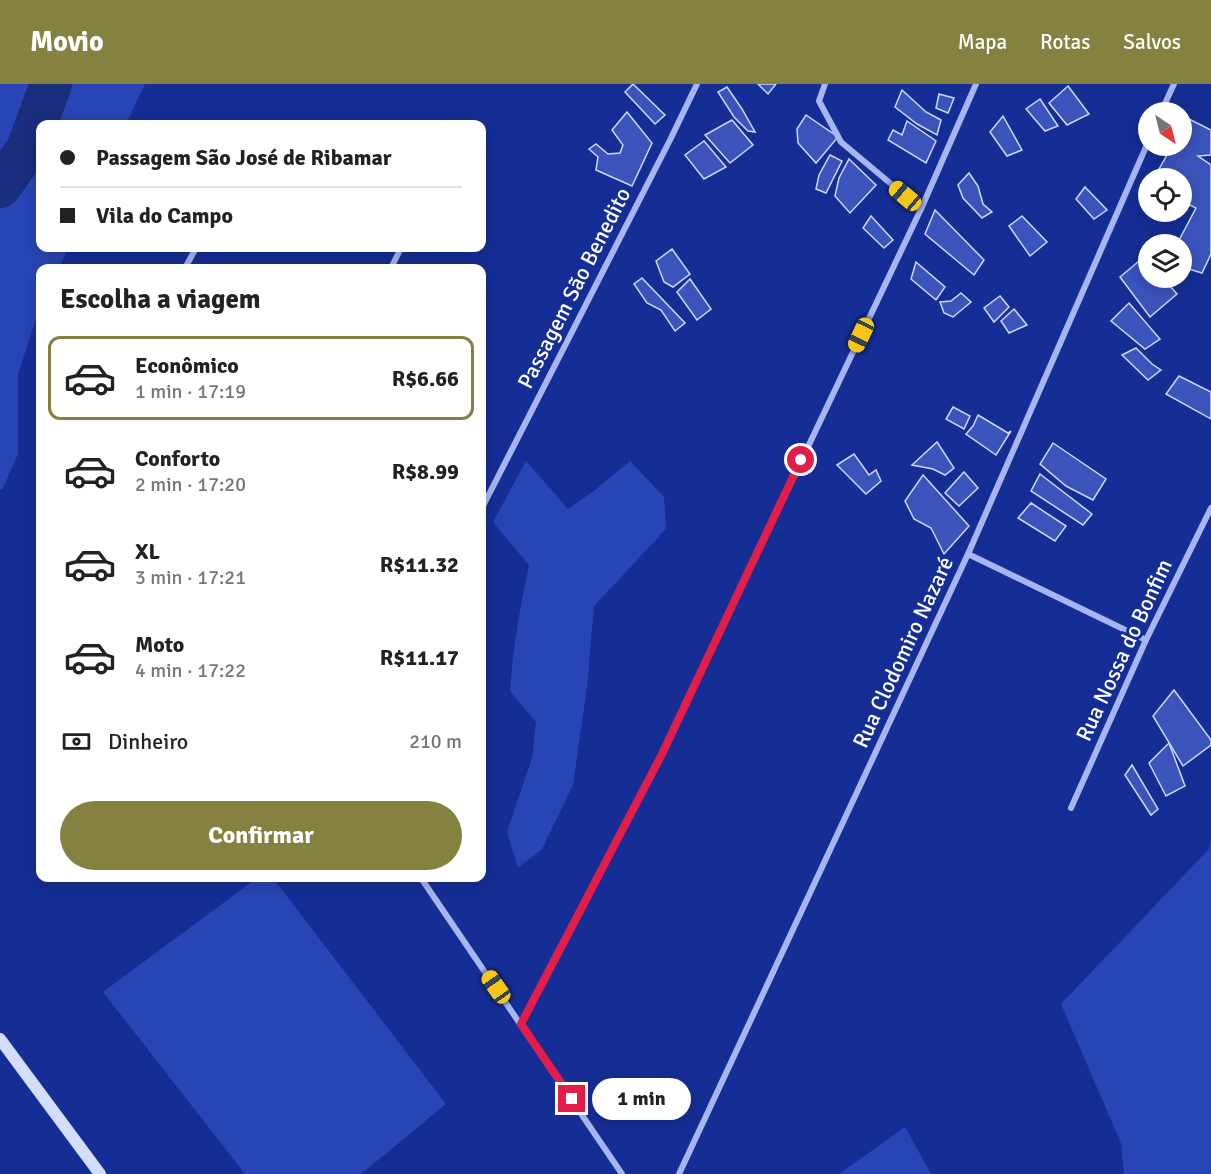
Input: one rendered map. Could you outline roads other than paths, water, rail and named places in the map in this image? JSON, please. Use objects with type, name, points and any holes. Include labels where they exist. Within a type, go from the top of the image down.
[{"type":"street","name":"Passagem São Benedito","points":[[486,500],[697,84]]},
{"type":"street","points":[[825,84],[819,101],[841,142],[921,209]]},
{"type":"street","points":[[521,1024],[662,754],[921,209],[976,84]]},
{"type":"street","points":[[1166,102],[1174,84]]},
{"type":"street","name":"Rua Clodomiro Nazaré","points":[[679,1174],[968,554],[1142,156]]},
{"type":"street","name":"Rua Nossa do Bonfim","points":[[1071,808],[1146,640],[1211,508]]},
{"type":"street","points":[[968,554],[1146,640]]},
{"type":"street","points":[[424,882],[622,1174]]},
{"type":"street","points":[[0,1039],[100,1174]]},
{"type":"waterway","points":[[38,120],[51,84]]},
{"type":"waterway","points":[[0,187],[27,149],[36,125]]}]
